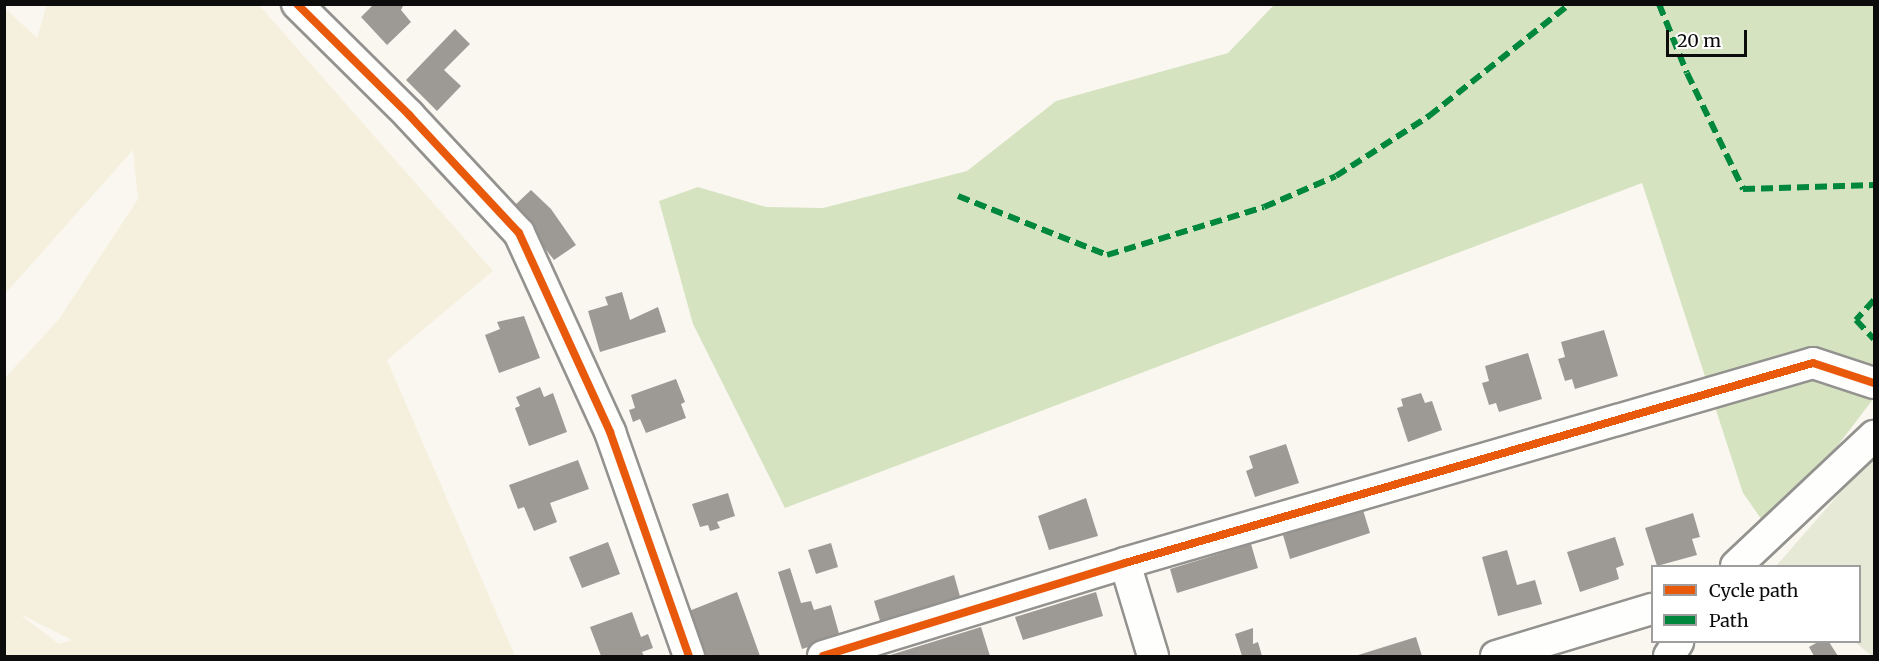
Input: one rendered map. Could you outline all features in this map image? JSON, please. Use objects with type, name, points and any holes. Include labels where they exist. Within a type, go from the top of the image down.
[{"type":"street","points":[[297,4],[409,115],[519,233],[610,432],[689,657]]},
{"type":"street","points":[[823,657],[1125,563],[1814,363],[1875,383]]},
{"type":"street","points":[[1738,565],[1875,436]]},
{"type":"street","points":[[1125,563],[1153,657]]},
{"type":"street","points":[[1496,657],[1651,610]]},
{"type":"street","points":[[1669,657],[1677,643]]},
{"type":"shaded area","points":[[47,4],[259,5],[493,271],[387,360],[515,656],[5,656],[5,378],[59,319],[138,199],[133,150],[5,294],[5,13],[7,10],[37,38]],"holes":[[[22,615],[72,640],[59,644]]]},
{"type":"green space","points":[[1274,5],[1874,5],[1874,398],[1771,533],[1743,493],[1642,183],[785,508],[693,324],[659,201],[698,187],[766,207],[823,208],[967,171],[1056,101],[1228,53]]},
{"type":"green space","points":[[1874,454],[1874,656],[1856,643],[1861,643],[1861,565],[1777,565]]},
{"type":"building","points":[[374,4],[404,4],[401,10],[411,22],[387,45],[361,17]]},
{"type":"building","points":[[455,29],[470,44],[444,70],[461,86],[437,111],[406,80]]},
{"type":"building","points":[[531,190],[551,209],[576,245],[554,260],[513,207]]},
{"type":"building","points":[[622,292],[630,320],[658,307],[666,332],[600,352],[588,311],[608,305],[605,297]]},
{"type":"building","points":[[524,316],[540,358],[499,373],[485,335],[500,329],[497,322]]},
{"type":"building","points":[[1604,330],[1618,376],[1575,389],[1572,379],[1565,381],[1558,359],[1565,357],[1561,342]]},
{"type":"building","points":[[1528,353],[1542,399],[1499,412],[1496,403],[1489,405],[1482,383],[1489,381],[1485,366]]},
{"type":"building","points":[[676,379],[685,402],[681,404],[686,418],[646,433],[640,419],[633,422],[629,410],[635,408],[631,395]]},
{"type":"building","points":[[540,387],[544,397],[553,393],[567,432],[529,446],[515,408],[520,406],[516,397]]},
{"type":"building","points":[[1421,393],[1425,403],[1432,401],[1442,430],[1408,442],[1397,408],[1403,406],[1401,399]]},
{"type":"building","points":[[1286,444],[1299,483],[1255,497],[1246,471],[1253,468],[1249,456]]},
{"type":"building","points":[[578,460],[589,489],[550,503],[557,522],[534,531],[524,507],[518,509],[509,485]]},
{"type":"building","points":[[728,493],[735,516],[717,522],[720,528],[710,531],[708,525],[700,527],[692,504]]},
{"type":"building","points":[[1086,498],[1098,536],[1049,550],[1038,516]]},
{"type":"building","points":[[1363,510],[1370,533],[1290,559],[1283,535]]},
{"type":"building","points":[[1693,513],[1700,537],[1692,539],[1697,555],[1657,565],[1645,528]]},
{"type":"building","points":[[1615,537],[1624,565],[1616,568],[1619,579],[1580,592],[1567,552]]},
{"type":"building","points":[[608,542],[620,574],[582,588],[569,557]]},
{"type":"building","points":[[831,543],[838,567],[816,574],[808,550]]},
{"type":"building","points":[[1251,544],[1258,568],[1177,593],[1170,569]]},
{"type":"building","points":[[1507,550],[1517,585],[1535,580],[1542,604],[1498,616],[1482,557]]},
{"type":"building","points":[[790,568],[801,603],[811,601],[814,610],[831,605],[840,637],[802,649],[778,572]]},
{"type":"building","points":[[954,575],[961,600],[881,624],[874,601]]},
{"type":"building","points":[[737,592],[760,656],[706,656],[689,611]]},
{"type":"building","points":[[1096,592],[1103,616],[1023,640],[1015,617]]},
{"type":"building","points":[[632,612],[641,637],[648,634],[653,648],[642,652],[644,656],[601,656],[590,627]]},
{"type":"building","points":[[981,627],[990,656],[887,656]]},
{"type":"building","points":[[1253,628],[1253,644],[1258,642],[1262,656],[1242,656],[1235,634]]},
{"type":"building","points":[[1416,637],[1422,656],[1355,656]]},
{"type":"building","points":[[1816,643],[1830,643],[1838,656],[1814,656],[1809,647]]},
{"type":"marked path","points":[[958,196],[1107,255],[1264,207],[1336,176],[1429,116],[1570,4]]},
{"type":"marked path","points":[[1659,4],[1687,73],[1743,189],[1874,185]]},
{"type":"marked path","points":[[1874,300],[1856,320],[1874,339]]},
{"type":"cycle path","points":[[297,4],[409,115],[519,233],[610,432],[689,656]]},
{"type":"cycle path","points":[[823,656],[1125,563],[1813,363],[1874,383]]}]
